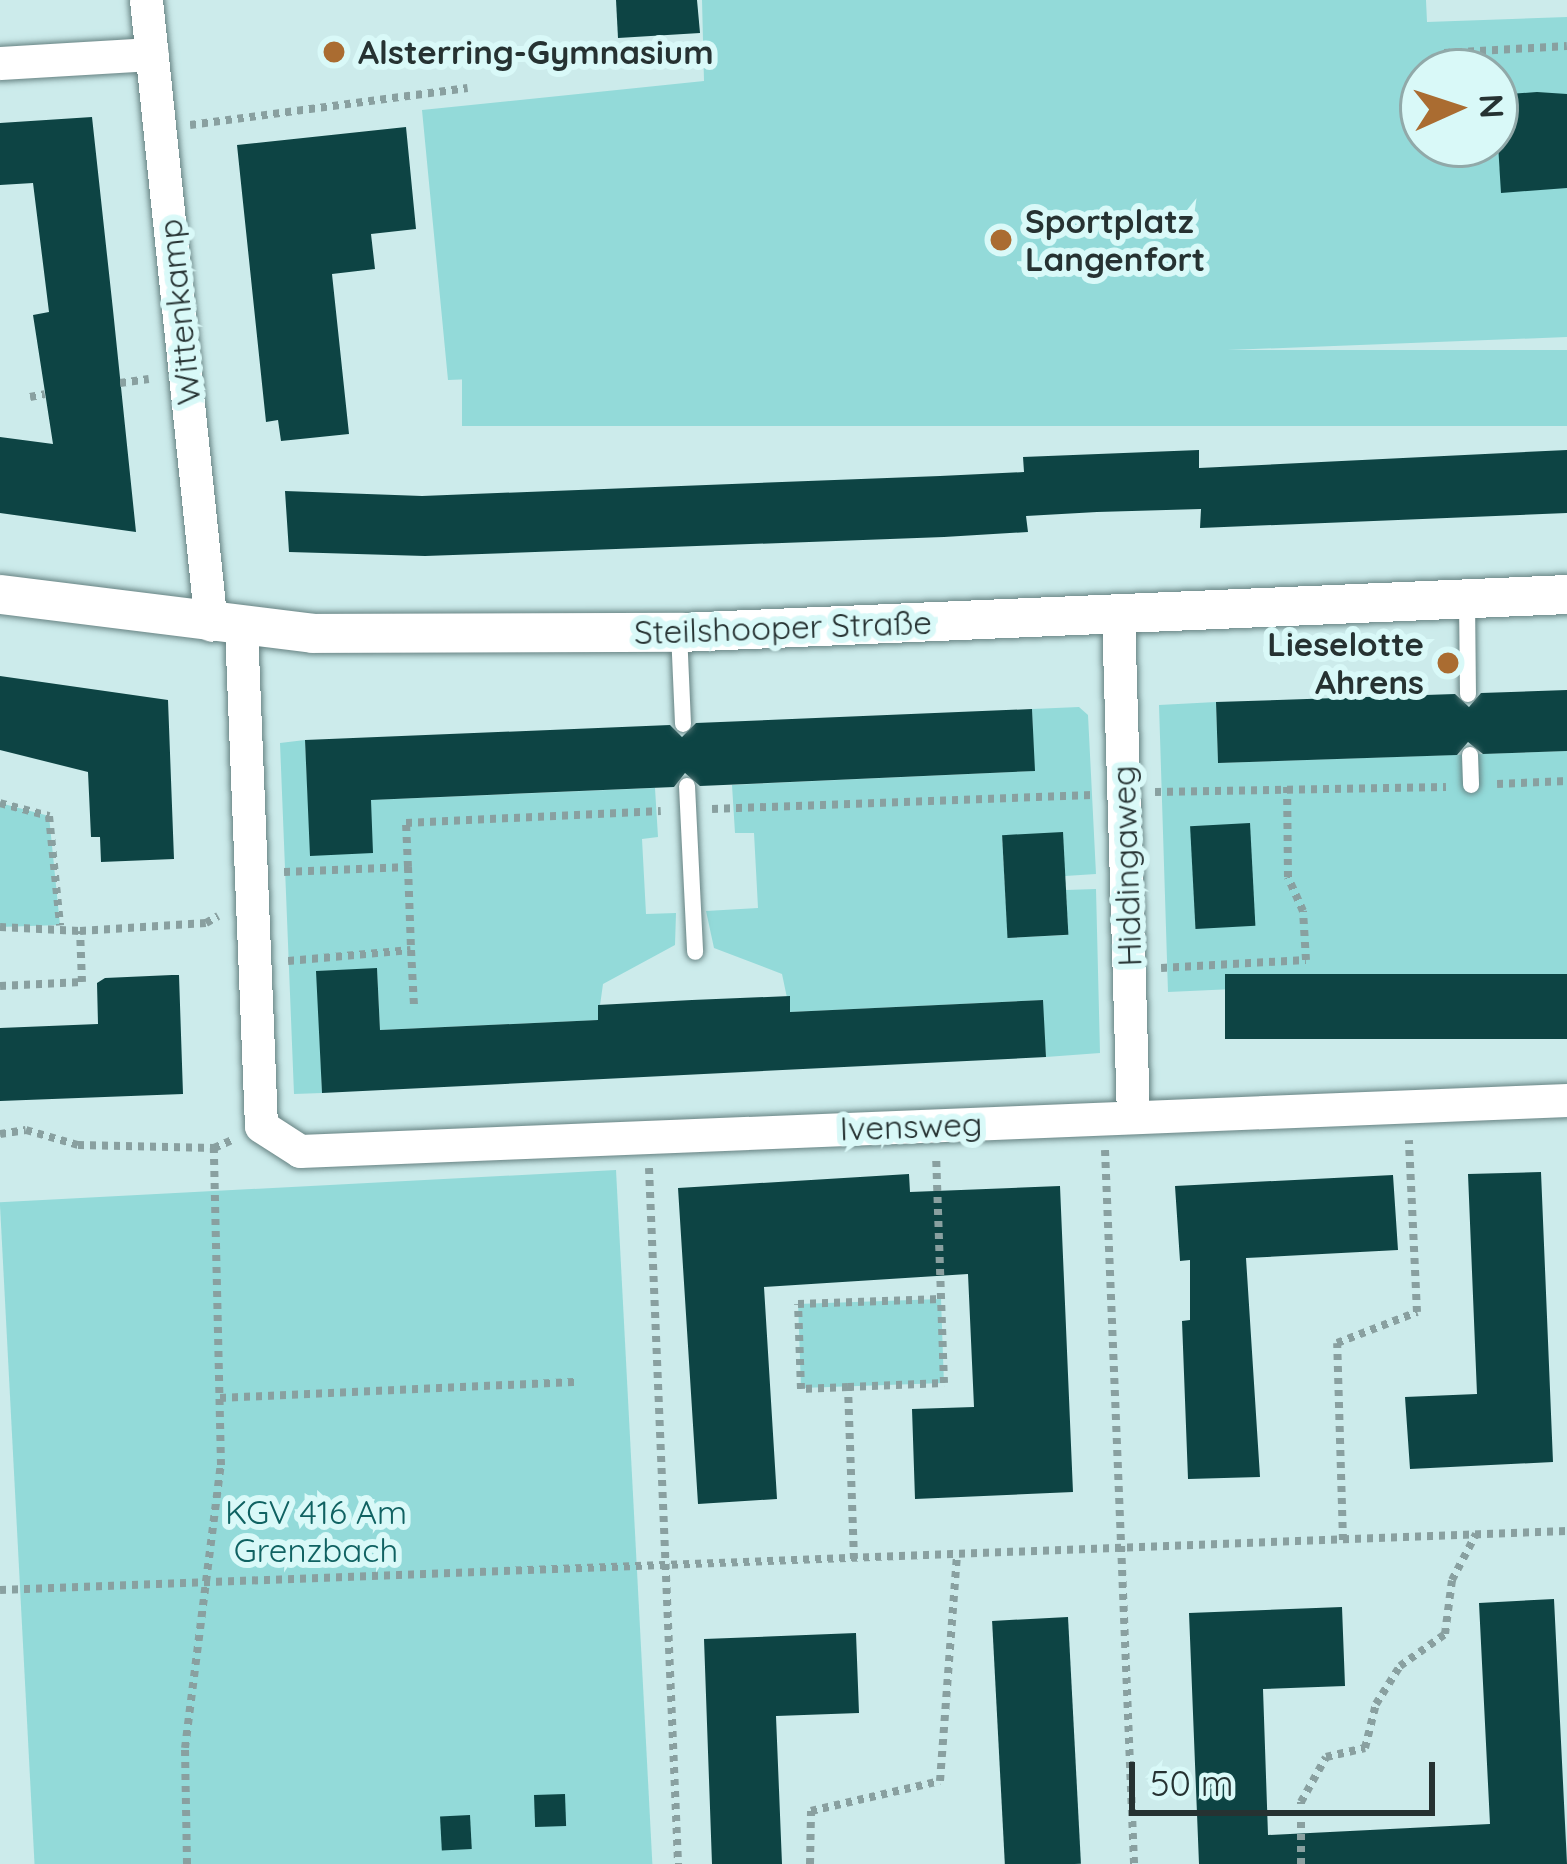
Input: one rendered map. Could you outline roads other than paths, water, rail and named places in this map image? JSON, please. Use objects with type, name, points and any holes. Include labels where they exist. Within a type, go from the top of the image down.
[{"type":"street","name":"Wittenkamp","points":[[146,0],[226,626],[256,963],[262,1126]]},
{"type":"street","points":[[0,63],[152,54]]},
{"type":"street","name":"Steilshooper Straße","points":[[0,594],[226,626],[679,632],[1567,594]]},
{"type":"street","name":"Hiddingaweg","points":[[1118,614],[1129,970],[1118,1118]]},
{"type":"street","name":"Ivensweg","points":[[262,1126],[299,1151],[1567,1100]]},
{"type":"lane","points":[[1467,598],[1468,694]]},
{"type":"lane","points":[[679,632],[683,724]]},
{"type":"lane","points":[[1470,755],[1471,785]]},
{"type":"lane","points":[[687,786],[695,952]]},
{"type":"place","name":"Alsterring-Gymnasium","points":[[334,52]]},
{"type":"place","name":"Sportplatz Langenfort","points":[[1001,240]]},
{"type":"place","name":"Lieselotte Ahrens","points":[[1448,663]]},
{"type":"park label","name":"KGV 416 Am Grenzbach","points":[[316,1531]]}]
